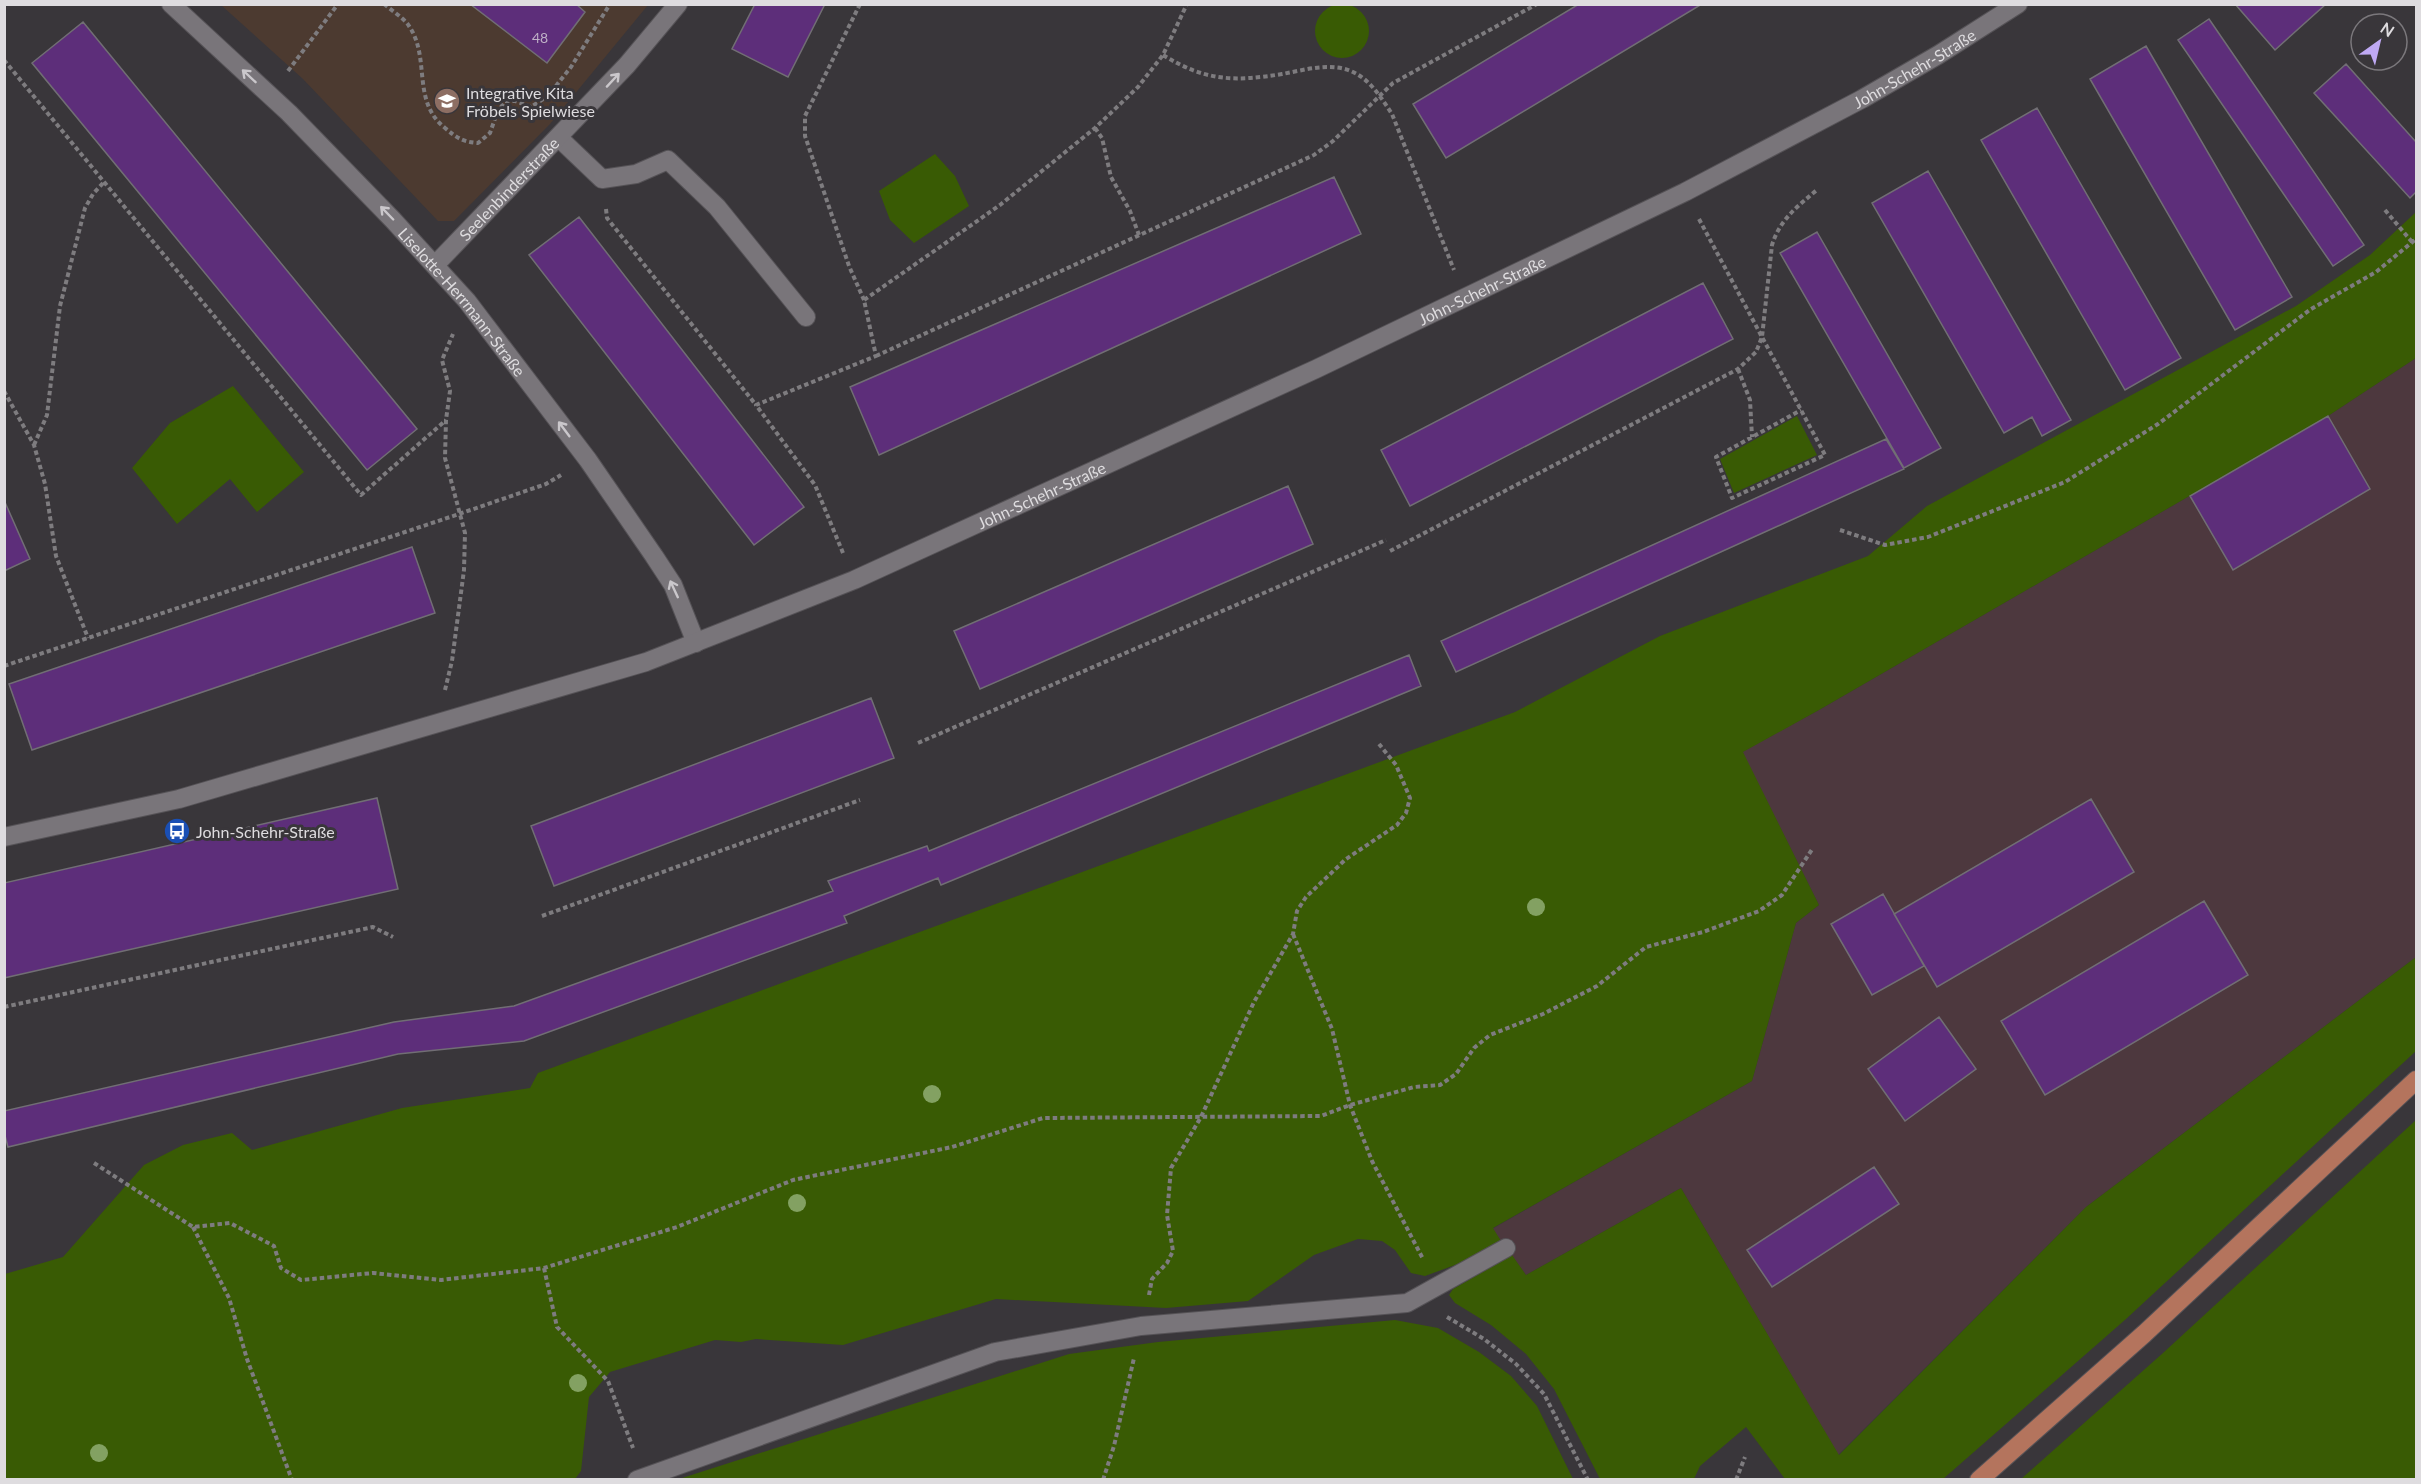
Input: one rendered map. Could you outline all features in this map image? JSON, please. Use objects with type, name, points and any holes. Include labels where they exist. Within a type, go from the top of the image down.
[{"type":"main road","points":[[1978,1479],[2144,1334],[2416,1080]]},
{"type":"street","name":"Liselotte-Herrmann-Straße","points":[[171,4],[269,94],[467,301],[588,460],[673,585],[696,643]]},
{"type":"street","name":"Seelenbinderstraße","points":[[435,265],[559,138],[649,41],[678,4]]},
{"type":"street","name":"John-Schehr-Straße","points":[[4,837],[179,799],[646,662],[854,580],[1316,369],[1685,192],[1871,93],[2018,4]]},
{"type":"street","points":[[559,138],[602,179],[636,174],[668,160],[717,207],[806,317]]},
{"type":"street","points":[[640,1478],[995,1352],[1141,1326],[1407,1303],[1506,1248]]},
{"type":"path","points":[[269,94],[338,4]]},
{"type":"path","points":[[384,4],[409,25],[414,36],[418,46],[423,92],[436,121],[462,142],[478,143],[490,133],[497,113],[505,101],[515,101],[531,107],[548,96],[571,67],[610,4]]},
{"type":"path","points":[[860,4],[805,116],[805,136],[849,266],[864,300],[876,356]]},
{"type":"path","points":[[864,300],[1000,205],[1095,128],[1138,87],[1162,55],[1177,29],[1187,4]]},
{"type":"path","points":[[756,405],[876,356],[1314,155],[1333,141],[1393,83],[1536,4]]},
{"type":"path","points":[[1162,55],[1186,69],[1210,77],[1281,74],[1310,68],[1331,68],[1354,72],[1380,96],[1392,114],[1465,298]]},
{"type":"path","points":[[4,60],[361,495],[446,420]]},
{"type":"path","points":[[1095,128],[1102,138],[1111,177],[1130,211],[1138,235]]},
{"type":"path","points":[[602,179],[607,218],[756,405],[815,485],[854,580]]},
{"type":"path","points":[[34,445],[47,415],[60,306],[85,207],[104,182]]},
{"type":"path","points":[[1390,551],[1738,369],[1756,352],[1762,337],[1772,245],[1776,233],[1790,212],[1818,189]]},
{"type":"path","points":[[1685,192],[1825,455],[1732,498],[1716,457],[1801,410]]},
{"type":"path","points":[[1840,530],[1885,545],[1928,537],[2065,482],[2158,424],[2311,309],[2376,272],[2414,240],[2385,210]]},
{"type":"path","points":[[438,723],[452,661],[464,570],[465,532],[445,458],[450,390],[442,360],[467,301]]},
{"type":"path","points":[[1738,369],[1750,400],[1752,437]]},
{"type":"path","points":[[4,391],[34,445],[45,484],[56,556],[88,638]]},
{"type":"path","points":[[4,666],[546,484],[588,460]]},
{"type":"path","points":[[918,743],[1386,540]]},
{"type":"path","points":[[1103,1479],[1114,1446],[1152,1279],[1167,1263],[1173,1251],[1167,1215],[1171,1168],[1202,1117],[1254,1002],[1293,934],[1297,910],[1306,897],[1346,859],[1397,825],[1406,813],[1410,798],[1396,765],[1379,744]]},
{"type":"path","points":[[542,916],[860,800]]},
{"type":"path","points":[[193,1227],[230,1223],[274,1246],[281,1268],[301,1280],[373,1273],[441,1280],[544,1268],[678,1227],[793,1180],[952,1147],[1043,1118],[1321,1116],[1350,1105],[1414,1087],[1440,1085],[1456,1074],[1474,1048],[1490,1035],[1543,1014],[1597,986],[1646,947],[1703,932],[1759,911],[1782,895],[1813,848]]},
{"type":"path","points":[[4,1007],[373,927],[393,937]]},
{"type":"path","points":[[1293,934],[1332,1029],[1350,1105],[1372,1161],[1437,1287]]},
{"type":"path","points":[[94,1163],[193,1227],[229,1298],[247,1359],[292,1479]]},
{"type":"path","points":[[544,1268],[557,1327],[608,1381],[640,1478]]},
{"type":"path","points":[[1407,1303],[1444,1315],[1484,1339],[1516,1364],[1544,1394],[1588,1479]]},
{"type":"path","points":[[1736,1479],[1745,1457]]},
{"type":"shaded area","name":"Integrative Kita Fröbels Spielwiese","points":[[221,5],[648,5],[550,124],[454,221],[438,221],[303,79]]},
{"type":"shaded area","points":[[2416,358],[2416,957],[2086,1207],[1838,1455],[1681,1188],[1526,1275],[1492,1229],[1752,1081],[1796,923],[1819,905],[1742,752],[1819,710],[2328,416]]},
{"type":"green space","points":[[1337,4],[1347,4],[1357,8],[1365,16],[1369,31],[1365,46],[1357,54],[1347,58],[1337,58],[1327,54],[1319,46],[1315,36],[1315,26],[1319,16],[1327,8]]},
{"type":"green space","points":[[935,154],[955,176],[969,206],[914,243],[890,220],[879,191]]},
{"type":"green space","points":[[2416,212],[2416,358],[2328,416],[1743,752],[1819,905],[1796,923],[1752,1081],[1493,1228],[1501,1241],[1466,1261],[1425,1276],[1411,1273],[1395,1250],[1382,1241],[1358,1239],[1314,1255],[1248,1301],[1166,1308],[996,1299],[843,1345],[756,1339],[741,1342],[715,1340],[610,1372],[589,1397],[581,1471],[575,1479],[5,1480],[5,1274],[63,1257],[144,1165],[183,1145],[232,1133],[252,1150],[402,1108],[530,1088],[538,1073],[1515,712],[1660,636],[1868,556],[1927,506],[2296,306],[2370,255]]},
{"type":"green space","points":[[233,386],[304,472],[257,512],[230,479],[177,524],[132,468],[170,423]]},
{"type":"green space","points":[[1797,416],[1817,455],[1734,493],[1720,459]]},
{"type":"green space","points":[[2416,957],[2416,1051],[2126,1319],[1943,1479],[1785,1479],[1746,1427],[1700,1466],[1694,1479],[1600,1479],[1554,1389],[1526,1354],[1491,1325],[1455,1303],[1449,1295],[1453,1289],[1512,1255],[1526,1275],[1681,1188],[1839,1455],[2086,1207]]},
{"type":"green space","points":[[2416,1120],[2416,1479],[2021,1479],[2163,1353]]},
{"type":"green space","points":[[1395,1320],[1438,1328],[1479,1352],[1511,1376],[1537,1406],[1573,1479],[679,1479],[1069,1354],[1158,1342]]},
{"type":"building","points":[[470,4],[576,4],[585,12],[547,63]]},
{"type":"building","points":[[755,4],[825,4],[788,77],[732,49]]},
{"type":"building","points":[[1579,4],[1702,4],[1446,158],[1413,104]]},
{"type":"building","points":[[2235,4],[2326,4],[2275,50]]},
{"type":"building","points":[[2209,19],[2364,245],[2333,266],[2178,40]]},
{"type":"building","points":[[83,22],[417,429],[367,470],[32,63]]},
{"type":"building","points":[[2146,46],[2292,297],[2235,330],[2090,79]]},
{"type":"building","points":[[2346,64],[2349,72],[2353,72],[2416,142],[2416,192],[2410,198],[2314,93]]},
{"type":"building","points":[[2037,108],[2181,358],[2125,390],[1981,140]]},
{"type":"building","points":[[1928,171],[2071,420],[2042,436],[2032,417],[2004,433],[1872,203]]},
{"type":"building","points":[[1334,177],[1361,234],[879,455],[850,387]]},
{"type":"building","points":[[579,217],[804,507],[754,545],[529,255]]},
{"type":"building","points":[[1817,232],[1941,448],[1904,468],[1780,253]]},
{"type":"building","points":[[1703,283],[1733,339],[1410,506],[1381,450]]},
{"type":"building","points":[[2328,416],[2370,489],[2233,570],[2190,496]]},
{"type":"building","points":[[1886,439],[1904,469],[1456,672],[1441,641]]},
{"type":"building","points":[[1288,486],[1313,544],[980,689],[954,631]]},
{"type":"building","points":[[4,500],[30,559],[4,571]]},
{"type":"building","points":[[412,547],[435,613],[32,750],[9,684]]},
{"type":"building","points":[[1409,655],[1421,686],[941,885],[938,878],[844,916],[847,923],[524,1041],[398,1054],[8,1147],[4,1132],[4,1111],[394,1022],[514,1006],[833,891],[828,881],[927,846],[929,851]]},
{"type":"building","points":[[871,698],[894,758],[554,886],[531,826]]},
{"type":"building","points":[[377,798],[398,889],[4,978],[4,883]]},
{"type":"building","points":[[2091,799],[2134,872],[1937,987],[1894,914]]},
{"type":"building","points":[[1883,894],[1924,966],[1872,995],[1831,924]]},
{"type":"building","points":[[2204,901],[2248,975],[2045,1095],[2001,1021]]},
{"type":"building","points":[[1939,1017],[1976,1069],[1905,1121],[1868,1069]]},
{"type":"building","points":[[1874,1167],[1899,1204],[1772,1287],[1747,1250]]},
{"type":"place","name":"Integrative Kita Fröbels Spielwiese","points":[[447,101]]},
{"type":"place","name":"John-Schehr-Straße","points":[[177,831]]}]
